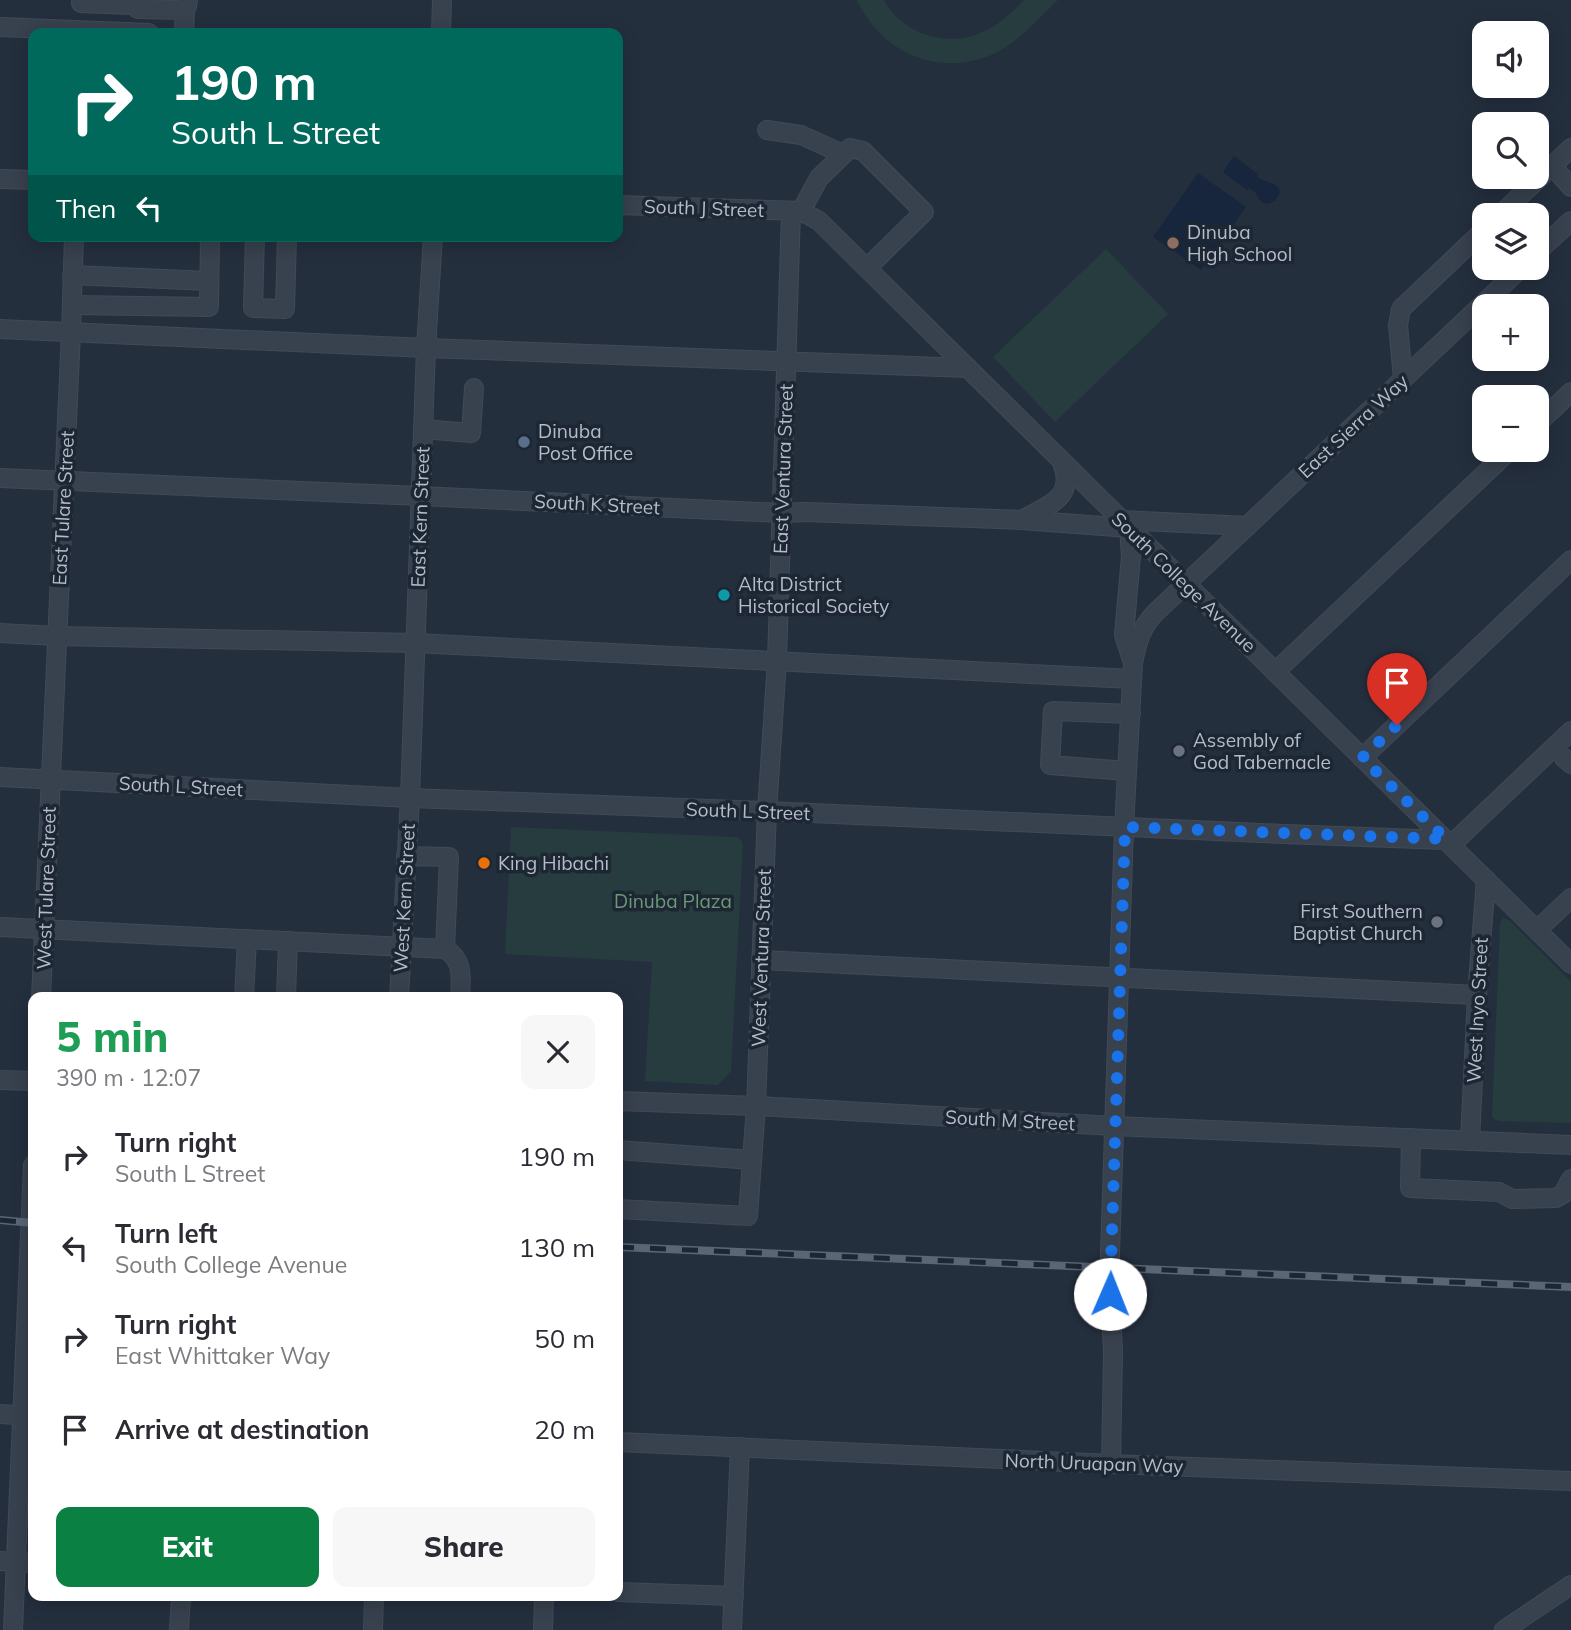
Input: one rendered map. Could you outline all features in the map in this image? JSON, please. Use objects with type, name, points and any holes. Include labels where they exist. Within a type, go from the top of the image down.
[{"type":"street","points":[[441,28],[442,0]]},
{"type":"street","points":[[80,28],[81,1],[132,2],[138,9],[186,5],[184,28]]},
{"type":"street","points":[[123,28],[132,2]]},
{"type":"street","points":[[0,27],[28,29]]},
{"type":"street","points":[[767,130],[801,135],[843,154]]},
{"type":"street","points":[[796,211],[819,178],[843,154],[850,148],[863,151],[925,212],[867,268]]},
{"type":"street","points":[[1513,203],[1571,148]]},
{"type":"street","points":[[1552,166],[1571,187]]},
{"type":"street","points":[[0,179],[28,180]]},
{"type":"street","name":"South J Street","points":[[623,205],[796,211]]},
{"type":"street","name":"South College Avenue","points":[[796,211],[818,221],[867,268],[1571,964]]},
{"type":"street","name":"East Ventura Street","points":[[767,811],[777,661],[786,361],[796,211]]},
{"type":"street","points":[[1549,241],[1571,221]]},
{"type":"street","points":[[1403,379],[1398,325],[1401,309],[1472,241]]},
{"type":"street","name":"East Tulare Street","points":[[50,779],[74,242]]},
{"type":"street","points":[[72,305],[209,307],[210,242]]},
{"type":"street","points":[[255,242],[253,308],[285,309],[288,242]]},
{"type":"street","name":"East Kern Street","points":[[410,798],[426,348],[433,242]]},
{"type":"street","points":[[72,275],[209,281]]},
{"type":"street","name":"East Sierra Way","points":[[1133,671],[1137,643],[1144,626],[1156,612],[1508,280]]},
{"type":"street","points":[[0,329],[968,369]]},
{"type":"street","points":[[423,429],[471,433],[474,388]]},
{"type":"street","points":[[1549,413],[1571,392]]},
{"type":"street","points":[[1022,520],[1054,502],[1061,495],[1067,475],[1061,460]]},
{"type":"street","points":[[1275,672],[1497,462]]},
{"type":"street","name":"South K Street","points":[[0,478],[781,513],[1248,526]]},
{"type":"street","points":[[1111,1464],[1113,1352],[1110,1294],[1114,1126],[1133,671],[1124,635],[1131,556],[1125,524]]},
{"type":"street","points":[[1362,758],[1571,560]]},
{"type":"street","points":[[0,633],[415,643],[777,661],[1133,671]]},
{"type":"street","points":[[1127,771],[1050,765],[1053,711],[1131,714]]},
{"type":"street","points":[[1448,842],[1571,731]]},
{"type":"street","name":"South L Street","points":[[0,777],[410,798],[767,811],[1448,842]]},
{"type":"street","name":"West Tulare Street","points":[[41,992],[50,779]]},
{"type":"street","name":"West Kern Street","points":[[399,992],[410,798]]},
{"type":"street","name":"West Ventura Street","points":[[623,1209],[748,1216],[756,1106],[767,811]]},
{"type":"street","points":[[406,856],[449,857],[444,949]]},
{"type":"street","name":"West Inyo Street","points":[[1470,1141],[1486,880]]},
{"type":"street","points":[[1537,930],[1571,898]]},
{"type":"street","points":[[0,927],[444,949],[457,959],[461,970],[460,992]]},
{"type":"street","points":[[244,992],[247,939]]},
{"type":"street","points":[[286,992],[288,941]]},
{"type":"street","points":[[761,960],[1477,995]]},
{"type":"street","points":[[0,1080],[28,1081]]},
{"type":"street","name":"South M Street","points":[[623,1101],[1114,1126],[1571,1145]]},
{"type":"street","points":[[1411,1138],[1410,1188],[1499,1192],[1512,1199],[1556,1198],[1563,1194],[1571,1179]]},
{"type":"street","points":[[623,1150],[752,1160]]},
{"type":"street","points":[[0,1415],[28,1416],[13,1630]]},
{"type":"street","name":"North Uruapan Way","points":[[623,1442],[1571,1481]]},
{"type":"street","points":[[732,1630],[740,1447]]},
{"type":"street","points":[[1504,1630],[1571,1585]]},
{"type":"street","points":[[623,1592],[734,1595]]},
{"type":"street","points":[[179,1630],[181,1601]]},
{"type":"street","points":[[373,1630],[374,1601]]},
{"type":"street","points":[[543,1630],[544,1601]]},
{"type":"green space","points":[[857,0],[884,0],[892,12],[915,30],[942,38],[957,39],[990,28],[1024,0],[1058,0],[1006,47],[963,63],[942,63],[901,50],[884,37],[869,20]]},
{"type":"green space","points":[[1106,249],[1168,314],[1055,422],[993,357]]},
{"type":"green space","name":"Dinuba Plaza","points":[[511,827],[736,837],[741,840],[743,844],[731,1071],[718,1085],[645,1081],[652,962],[505,954]]},
{"type":"green space","points":[[1503,918],[1510,921],[1571,982],[1571,1123],[1499,1121],[1492,1116],[1500,923]]},
{"type":"water","points":[[1234,156],[1258,174],[1257,177],[1278,187],[1280,191],[1275,201],[1267,204],[1262,202],[1256,193],[1249,188],[1247,190],[1223,172]]},
{"type":"water","points":[[1198,173],[1246,207],[1201,270],[1153,237]]},
{"type":"railway","points":[[0,1220],[28,1223]]},
{"type":"railway","points":[[623,1247],[1571,1287]]},
{"type":"place","name":"Dinuba High School","points":[[1173,243]]},
{"type":"place","name":"Dinuba Post Office","points":[[524,442]]},
{"type":"place","name":"Alta District Historical Society","points":[[724,595]]},
{"type":"place","name":"Assembly of God Tabernacle","points":[[1179,751]]},
{"type":"place","name":"King Hibachi","points":[[484,863]]},
{"type":"place","name":"First Southern Baptist Church","points":[[1437,922]]},
{"type":"route","points":[[1110,1294],[1125,827],[1446,839],[1362,758],[1397,725]]}]
